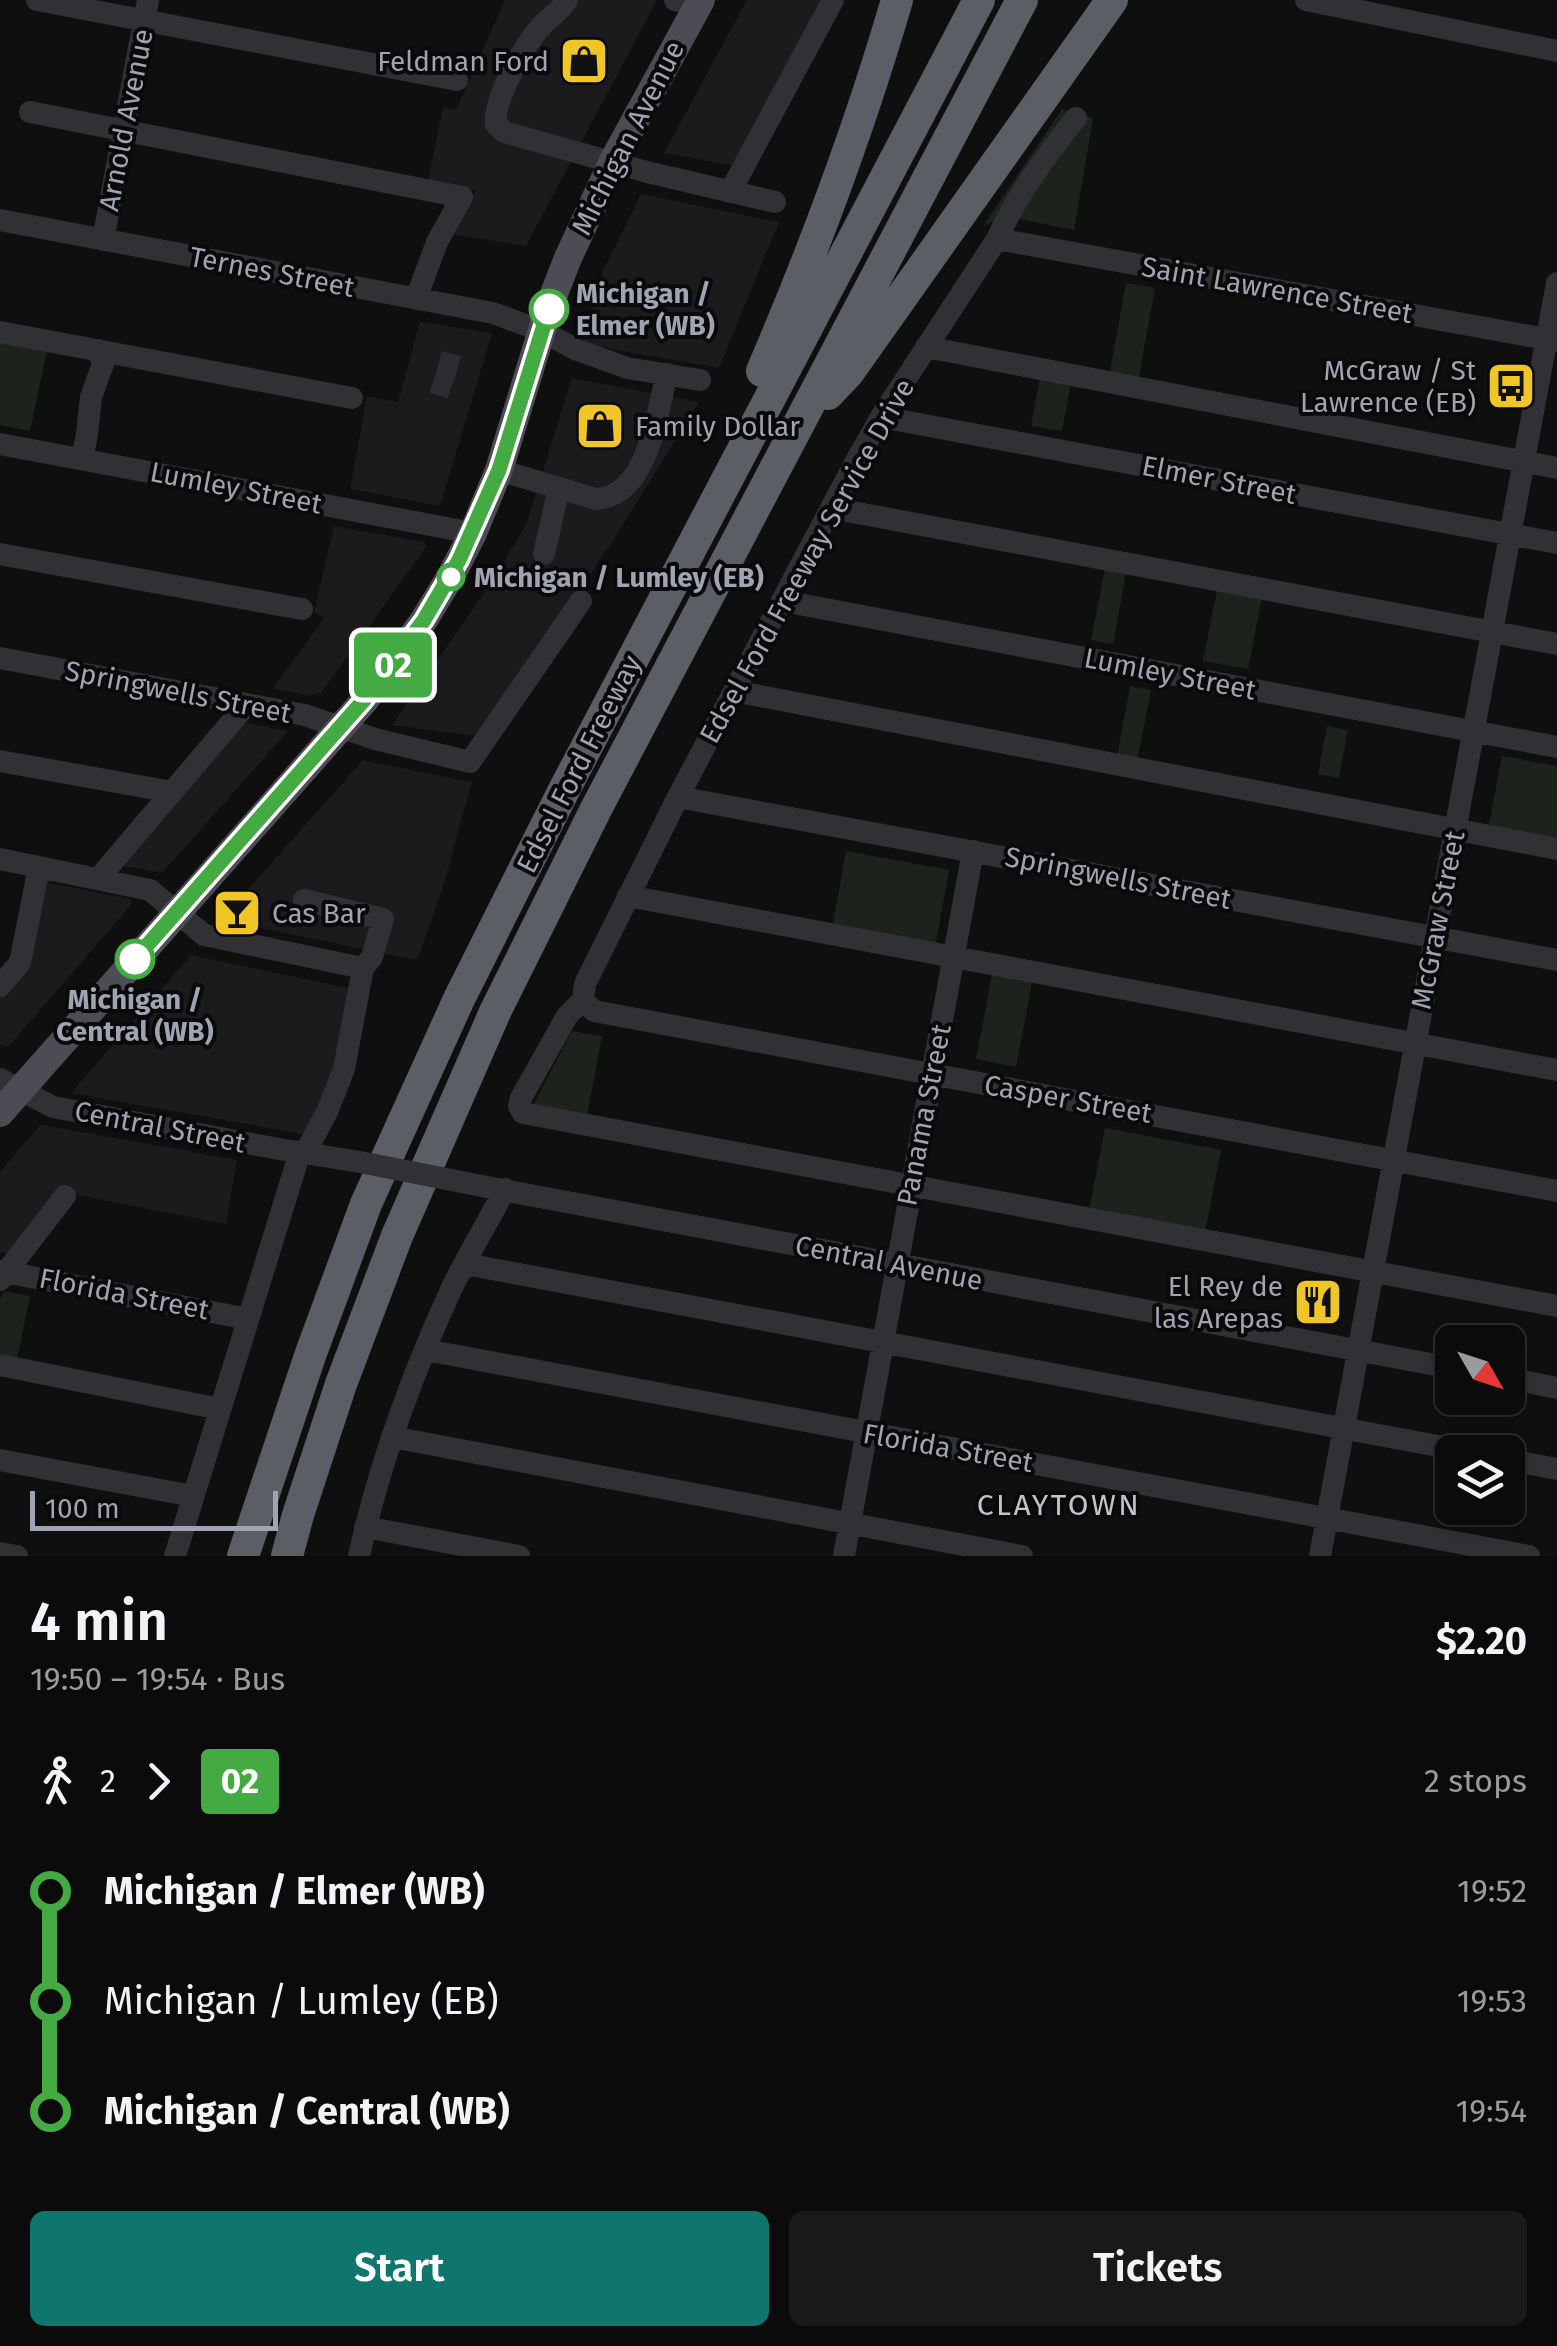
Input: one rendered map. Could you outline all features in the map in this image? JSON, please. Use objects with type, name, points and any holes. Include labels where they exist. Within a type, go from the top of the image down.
[{"type":"highway","points":[[702,527],[715,474],[783,323],[843,170],[897,0]]},
{"type":"highway","name":"Edsel Ford Freeway","points":[[243,1556],[310,1353],[366,1204],[459,999],[979,0]]},
{"type":"highway","name":"Edsel Ford Freeway","points":[[287,1556],[341,1384],[397,1236],[525,948],[1022,0]]},
{"type":"highway","points":[[792,434],[848,373],[1112,0]]},
{"type":"main road","name":"Michigan Avenue","points":[[0,1114],[10,1084],[177,912],[341,728],[408,644],[452,574],[499,470],[568,258],[691,2]]},
{"type":"street","points":[[37,0],[146,10],[456,80]]},
{"type":"street","points":[[567,0],[531,39],[496,104],[496,124],[504,132],[775,202]]},
{"type":"street","points":[[730,192],[833,0]]},
{"type":"street","points":[[1306,0],[1557,51]]},
{"type":"street","name":"Arnold Avenue","points":[[103,240],[146,10]]},
{"type":"street","points":[[30,112],[462,196],[437,242],[416,299]]},
{"type":"street","name":"Edsel Ford Freeway Service Drive","points":[[911,1187],[523,1112],[519,1106],[567,1016],[582,1000],[585,984],[678,797],[881,417],[1044,160],[1076,118]]},
{"type":"street","name":"Ternes Street","points":[[0,220],[492,314],[627,368],[700,380]]},
{"type":"street","name":"Saint Lawrence Street","points":[[997,239],[1552,340]]},
{"type":"street","name":"McGraw Street","points":[[1320,1556],[1510,534],[1552,340],[1557,283]]},
{"type":"street","points":[[0,332],[352,398]]},
{"type":"street","points":[[926,347],[1557,468]]},
{"type":"street","points":[[82,459],[91,397],[103,364],[98,350]]},
{"type":"street","points":[[499,470],[596,499],[608,498],[630,483],[643,462],[667,374]]},
{"type":"street","name":"Elmer Street","points":[[881,417],[1557,543]]},
{"type":"street","name":"Lumley Street","points":[[0,444],[473,533]]},
{"type":"street","points":[[544,554],[559,488]]},
{"type":"street","points":[[830,508],[1557,644]]},
{"type":"street","points":[[0,554],[302,609]]},
{"type":"street","name":"Lumley Street","points":[[783,600],[1557,747]]},
{"type":"street","name":"Springwells Street","points":[[0,658],[305,716],[375,739],[470,762],[581,601]]},
{"type":"street","points":[[734,691],[1557,849]]},
{"type":"street","points":[[98,879],[247,704]]},
{"type":"street","points":[[0,762],[172,792]]},
{"type":"street","name":"Springwells Street","points":[[678,797],[1557,960]]},
{"type":"street","name":"Panama Street","points":[[844,1556],[973,851]]},
{"type":"street","points":[[0,860],[150,890],[204,935],[363,968]]},
{"type":"street","points":[[0,986],[39,867]]},
{"type":"street","points":[[628,896],[1557,1070]]},
{"type":"street","points":[[174,1556],[248,1319],[344,1070],[363,968],[372,957],[383,918],[304,900]]},
{"type":"street","name":"Casper Street","points":[[582,1000],[594,1012],[1557,1190]]},
{"type":"street","name":"Central Street","points":[[10,1084],[53,1107],[310,1153]]},
{"type":"street","name":"Central Avenue","points":[[310,1153],[1435,1365]]},
{"type":"street","points":[[911,1187],[1557,1306]]},
{"type":"street","points":[[358,1556],[392,1436],[496,1188]]},
{"type":"street","points":[[2,1274],[65,1196]]},
{"type":"street","points":[[465,1264],[1435,1446]]},
{"type":"street","name":"Florida Street","points":[[2,1274],[248,1319]]},
{"type":"street","name":"Florida Street","points":[[426,1350],[1529,1556]]},
{"type":"street","points":[[0,1365],[220,1409]]},
{"type":"street","points":[[1525,1381],[1557,1388]]},
{"type":"street","points":[[392,1436],[1022,1556]]},
{"type":"street","points":[[0,1460],[193,1496]]},
{"type":"street","points":[[1525,1463],[1557,1469]]},
{"type":"street","points":[[365,1527],[519,1556]]},
{"type":"street","points":[[0,1553],[17,1556]]},
{"type":"shaded area","points":[[505,0],[657,0],[526,246],[451,234],[476,191],[428,181],[443,107],[456,110]]},
{"type":"shaded area","points":[[747,0],[826,0],[735,166],[664,153]]},
{"type":"shaded area","points":[[1062,109],[1093,118],[1074,230],[1003,216],[983,226]]},
{"type":"shaded area","points":[[641,194],[779,222],[719,368],[583,344],[603,271]]},
{"type":"shaded area","points":[[1126,283],[1155,288],[1138,382],[1109,377]]},
{"type":"shaded area","points":[[420,322],[492,333],[440,506],[350,489],[367,396],[398,402]]},
{"type":"shaded area","points":[[0,340],[47,350],[30,431],[0,425]]},
{"type":"shaded area","points":[[572,378],[699,402],[561,619],[477,736],[392,725],[487,589],[526,525]]},
{"type":"shaded area","points":[[1040,378],[1071,384],[1062,431],[1031,426]]},
{"type":"shaded area","points":[[334,526],[424,542],[426,547],[321,693],[309,696],[273,688],[324,618],[314,612]]},
{"type":"shaded area","points":[[1105,569],[1126,573],[1113,644],[1091,640]]},
{"type":"shaded area","points":[[1217,590],[1262,598],[1248,669],[1203,661]]},
{"type":"shaded area","points":[[1130,686],[1151,690],[1137,761],[1117,757]]},
{"type":"shaded area","points":[[241,722],[288,731],[164,871],[117,865]]},
{"type":"shaded area","points":[[1327,726],[1348,730],[1339,778],[1318,774]]},
{"type":"shaded area","points":[[1502,756],[1557,766],[1557,842],[1488,829]]},
{"type":"shaded area","points":[[363,760],[472,782],[442,891],[417,960],[221,920]]},
{"type":"shaded area","points":[[846,851],[949,870],[935,948],[832,928]]},
{"type":"shaded area","points":[[44,882],[131,899],[132,904],[8,1047],[0,1045],[0,996]]},
{"type":"shaded area","points":[[191,955],[348,988],[350,1024],[337,1076],[302,1134],[71,1093]]},
{"type":"shaded area","points":[[992,975],[1032,982],[1016,1067],[976,1059]]},
{"type":"shaded area","points":[[572,1031],[602,1036],[587,1115],[533,1105]]},
{"type":"shaded area","points":[[43,1125],[237,1160],[226,1224],[61,1192],[15,1254],[0,1252],[0,1172]]},
{"type":"shaded area","points":[[1105,1128],[1221,1150],[1205,1232],[1089,1211]]},
{"type":"shaded area","points":[[4,1291],[30,1296],[16,1364],[0,1361],[0,1299]]},
{"type":"tunnel","points":[[439,362],[458,367]]},
{"type":"tunnel","points":[[433,382],[451,388]]},
{"type":"bus line","name":"02","points":[[135,959],[364,700],[424,620],[473,533],[499,470],[549,309]]},
{"type":"place","name":"Feldman Ford","points":[[584,61]]},
{"type":"place","name":"Michigan / Elmer (WB)","points":[[549,309]]},
{"type":"place","name":"McGraw / St Lawrence (EB)","points":[[1511,386]]},
{"type":"place","name":"Family Dollar","points":[[600,426]]},
{"type":"place","name":"Michigan / Lumley (EB)","points":[[451,577]]},
{"type":"place","name":"Cas Bar","points":[[237,913]]},
{"type":"place","name":"Michigan / Central (WB)","points":[[135,959]]},
{"type":"place","name":"El Rey de las Arepas","points":[[1318,1302]]},
{"type":"district","name":"CLAYTOWN","points":[[1059,1505]]}]
